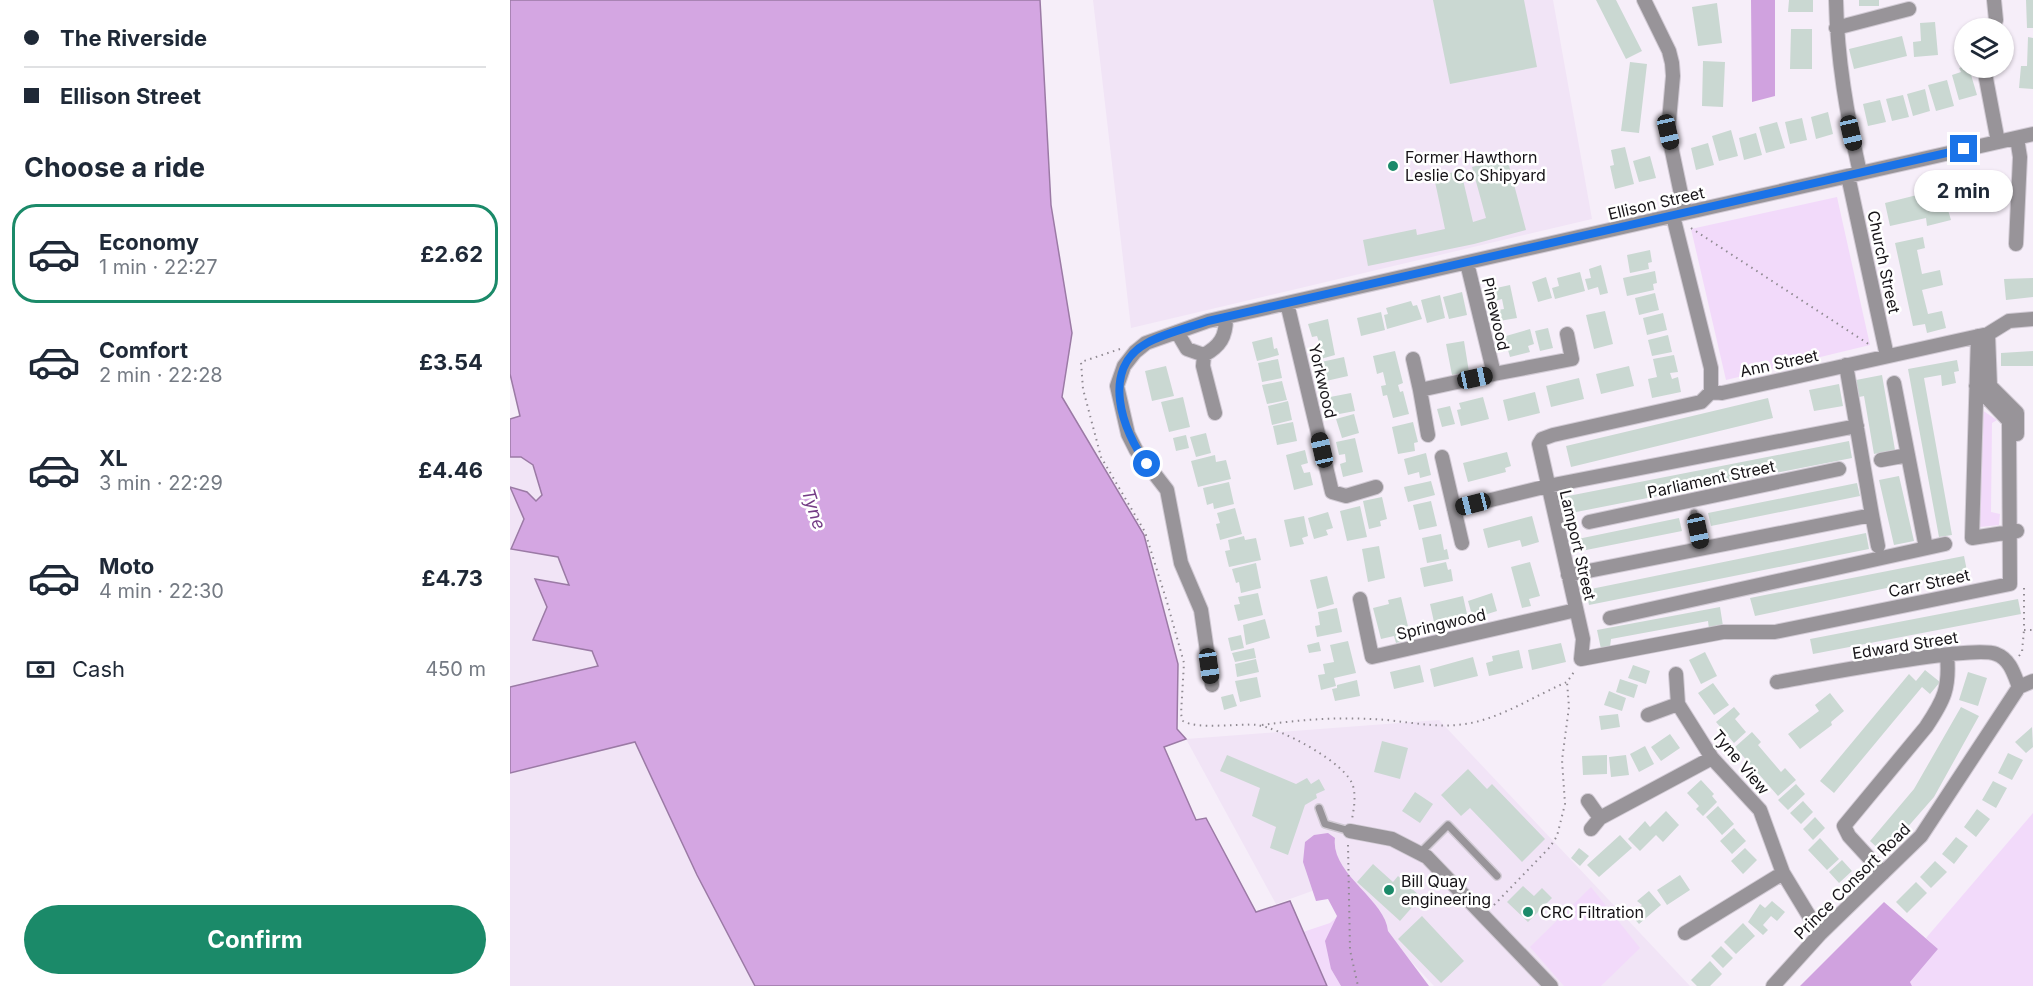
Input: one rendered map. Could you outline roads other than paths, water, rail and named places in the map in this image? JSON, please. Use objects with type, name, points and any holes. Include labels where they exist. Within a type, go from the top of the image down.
[{"type":"street","points":[[1644,0],[1669,51],[1672,63],[1668,132],[1679,214],[1711,368],[1712,392]]},
{"type":"street","name":"Church Street","points":[[1836,0],[1836,28],[1854,174],[1887,356]]},
{"type":"street","points":[[1994,0],[1996,18]]},
{"type":"street","points":[[1836,28],[1909,9]]},
{"type":"street","points":[[1986,78],[1998,142]]},
{"type":"street","name":"Ellison Street","points":[[1212,685],[1201,610],[1181,563],[1167,490],[1136,450],[1128,434],[1117,386],[1124,366],[1146,343],[1226,318],[1287,303],[2033,135]]},
{"type":"street","points":[[2016,244],[2026,157],[2017,138]]},
{"type":"street","name":"Pinewood","points":[[1467,262],[1494,374]]},
{"type":"street","name":"Yorkwood","points":[[1287,303],[1332,492],[1346,496],[1376,487]]},
{"type":"street","points":[[1177,332],[1187,350],[1204,355],[1216,348],[1223,339],[1226,318]]},
{"type":"street","name":"Ann Street","points":[[1542,439],[1701,402],[1712,392],[1722,393],[1983,335],[2009,321],[2033,319]]},
{"type":"street","name":"Pinewood","points":[[1420,390],[1572,359],[1567,334]]},
{"type":"street","points":[[1983,335],[1990,386],[2018,413],[2017,531],[1972,538],[1976,386],[1983,335]]},
{"type":"street","points":[[1204,355],[1203,366],[1215,413]]},
{"type":"street","points":[[1413,359],[1428,435]]},
{"type":"street","points":[[1846,365],[1878,546]]},
{"type":"street","points":[[1894,383],[1926,548]]},
{"type":"street","points":[[1976,386],[2009,421],[2009,532]]},
{"type":"street","points":[[1454,509],[1548,486],[1857,426]]},
{"type":"street","name":"Lamport Street","points":[[1542,439],[1539,444],[1583,639],[1581,659]]},
{"type":"street","points":[[1881,460],[1908,455]]},
{"type":"street","points":[[1442,457],[1462,543]]},
{"type":"street","name":"Parliament Street","points":[[1589,522],[1839,469]]},
{"type":"street","points":[[1568,575],[1872,515]]},
{"type":"street","name":"Carr Street","points":[[1581,659],[1723,633],[1775,632],[2010,584],[2009,532]]},
{"type":"street","points":[[1610,618],[1945,544]]},
{"type":"street","name":"Springwood","points":[[1360,598],[1372,657],[1576,610]]},
{"type":"street","name":"Edward Street","points":[[1778,682],[1963,652],[1995,653],[2010,664],[2019,687]]},
{"type":"street","points":[[1883,873],[1849,836],[1844,826],[1926,728],[1945,694],[1949,678],[1947,655]]},
{"type":"street","name":"Tyne View","points":[[1676,674],[1678,704],[1712,758],[1760,810],[1783,873],[1820,934]]},
{"type":"street","points":[[2019,687],[2033,681]]},
{"type":"street","name":"Prince Consort Road","points":[[1773,986],[1820,934],[1921,836],[2019,687]]},
{"type":"street","points":[[1648,715],[1678,704]]},
{"type":"street","points":[[1591,829],[1600,818],[1712,758]]},
{"type":"street","points":[[1588,801],[1600,818]]},
{"type":"street","points":[[1350,831],[1392,839],[1427,857],[1551,986]]},
{"type":"street","points":[[1685,933],[1783,873]]},
{"type":"lane","points":[[1694,513],[1701,549]]},
{"type":"lane","points":[[1319,808],[1325,824],[1350,831]]},
{"type":"lane","points":[[1420,853],[1448,825],[1497,876]]},
{"type":"water","name":"Tyne","points":[[510,0],[1040,0],[1051,205],[1072,333],[1062,397],[1144,535],[1178,664],[1177,729],[1186,739],[1164,747],[1196,820],[1206,818],[1256,912],[1290,901],[1327,986],[755,986],[697,875],[635,742],[510,773],[510,687],[598,666],[592,651],[533,640],[547,607],[535,579],[569,585],[558,557],[511,549],[524,519],[510,487],[527,492],[536,501],[542,495],[533,465],[521,457],[510,457],[510,419],[520,416],[510,374]]},
{"type":"place","name":"Former Hawthorn Leslie Co Shipyard","points":[[1393,166]]},
{"type":"place","name":"Bill Quay engineering","points":[[1389,890]]},
{"type":"place","name":"CRC Filtration","points":[[1528,912]]}]
